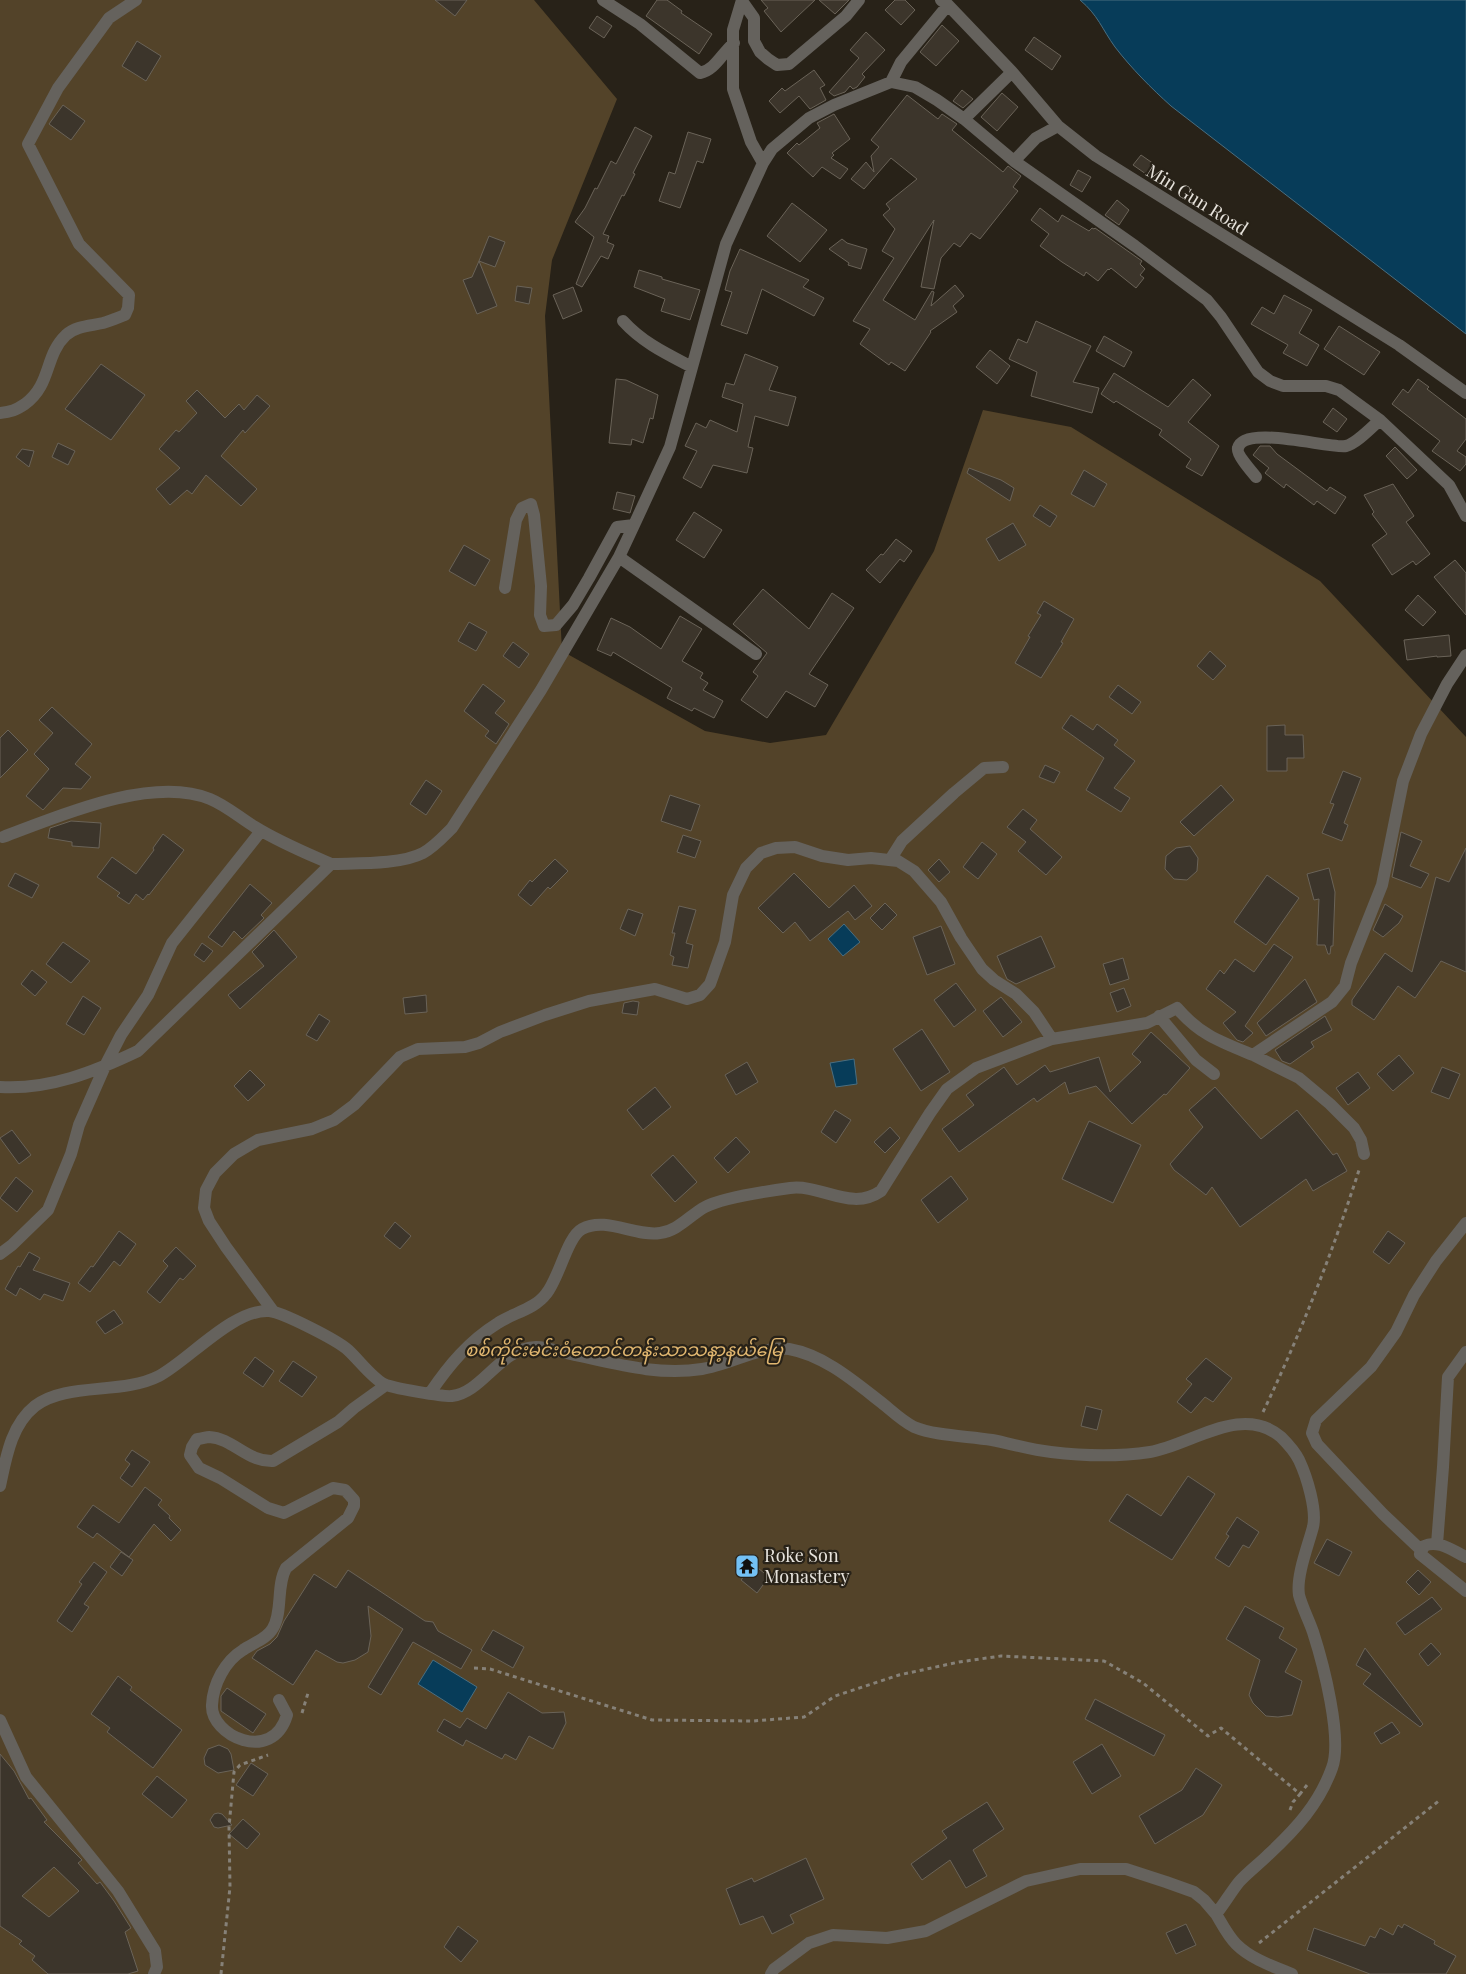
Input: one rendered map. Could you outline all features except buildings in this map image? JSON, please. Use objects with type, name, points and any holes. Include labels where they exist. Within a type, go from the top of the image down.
[{"type":"street","points":[[0,413],[13,412],[40,390],[48,372],[52,354],[68,334],[75,329],[104,323],[125,315],[128,308],[129,295],[79,244],[28,144],[58,88],[109,18],[136,0]]},
{"type":"street","points":[[603,0],[640,24],[700,72],[707,71],[713,67],[723,53],[734,43]]},
{"type":"street","points":[[742,0],[733,30],[733,89],[751,142],[762,162]]},
{"type":"street","points":[[742,0],[754,18],[754,41],[760,52],[778,65],[789,64],[846,16],[858,0]]},
{"type":"street","points":[[892,82],[901,62],[944,2]]},
{"type":"street","name":"Min Gun Road","points":[[944,2],[1012,72],[1058,126],[1096,156],[1398,345],[1466,393]]},
{"type":"street","points":[[964,119],[1012,72]]},
{"type":"street","points":[[4,837],[74,810],[130,796],[169,792],[194,794],[210,799],[261,831],[331,864],[404,860],[422,853],[437,842],[452,828],[541,690],[619,557],[670,447],[726,244],[762,162],[772,148],[809,118],[834,105],[892,82],[915,87],[937,100],[964,119],[1014,161],[1135,246],[1207,300],[1230,329],[1258,372],[1270,381],[1283,386],[1326,386],[1339,390],[1380,420],[1449,485],[1466,516]]},
{"type":"street","points":[[1014,161],[1036,138],[1058,126]]},
{"type":"street","points":[[624,321],[634,333],[650,345],[692,367]]},
{"type":"street","points":[[1256,477],[1238,454],[1237,449],[1244,442],[1256,438],[1283,438],[1334,446],[1346,446],[1380,420]]},
{"type":"street","points":[[505,588],[516,520],[522,508],[531,504],[534,515],[541,586],[540,615],[544,626],[556,625],[573,605],[617,527],[634,525]]},
{"type":"street","points":[[619,557],[756,654]]},
{"type":"street","points":[[1252,1055],[1332,1002],[1345,986],[1382,885],[1403,782],[1421,734],[1447,684],[1466,655]]},
{"type":"street","points":[[890,860],[902,841],[984,768],[1003,767]]},
{"type":"street","points":[[0,1254],[48,1210],[71,1154],[79,1125],[105,1066],[121,1035],[148,994],[172,943],[261,831]]},
{"type":"street","points":[[1052,1039],[1034,1012],[1016,994],[994,980],[982,969],[960,938],[941,902],[914,871],[898,861],[871,858],[848,860],[822,856],[795,846],[776,848],[762,853],[746,868],[733,895],[725,942],[710,984],[700,995],[687,999],[655,988],[589,1001],[500,1032],[479,1044],[465,1047],[418,1049],[400,1057],[354,1105],[334,1120],[312,1129],[258,1140],[234,1154],[215,1172],[206,1190],[204,1208],[209,1221],[226,1247],[273,1311],[342,1345],[386,1385],[450,1397],[466,1392],[507,1358],[520,1351],[535,1347],[637,1370],[670,1371],[699,1370],[777,1348],[791,1349],[815,1356],[860,1386],[905,1422],[918,1429],[991,1440],[1046,1452],[1120,1456],[1158,1450],[1238,1424],[1257,1424],[1270,1429],[1282,1438],[1298,1456],[1314,1511],[1315,1522],[1309,1539],[1299,1594],[1315,1638],[1332,1707],[1335,1761],[1322,1792],[1309,1813],[1296,1828],[1240,1881],[1216,1914]]},
{"type":"street","points":[[0,1087],[19,1088],[64,1081],[105,1066],[138,1051],[331,864]]},
{"type":"street","points":[[430,1393],[447,1368],[480,1335],[500,1321],[530,1307],[546,1295],[557,1276],[572,1238],[582,1229],[608,1225],[637,1232],[658,1234],[670,1232],[706,1206],[758,1192],[792,1188],[809,1189],[848,1199],[862,1200],[874,1197],[881,1191],[930,1113],[947,1089],[956,1081],[976,1068],[998,1058],[1052,1039],[1147,1023],[1177,1008],[1192,1025],[1218,1041],[1299,1078],[1330,1104],[1354,1128],[1362,1140],[1364,1154]]},
{"type":"street","points":[[1160,1016],[1196,1060],[1214,1074]]},
{"type":"street","points":[[1422,1550],[1383,1514],[1330,1458],[1317,1444],[1312,1433],[1316,1420],[1371,1367],[1396,1332],[1414,1296],[1436,1261],[1466,1223]]},
{"type":"street","points":[[0,1486],[9,1448],[20,1422],[37,1404],[68,1392],[117,1388],[158,1377],[213,1336],[251,1313],[273,1311]]},
{"type":"street","points":[[1437,1544],[1448,1377],[1466,1352]]},
{"type":"street","points":[[279,1700],[287,1715],[283,1727],[265,1742],[250,1742],[231,1734],[219,1723],[213,1714],[212,1705],[223,1668],[231,1658],[267,1636],[274,1627],[282,1576],[286,1568],[348,1518],[354,1506],[354,1500],[345,1490],[333,1488],[284,1513],[268,1508],[220,1478],[199,1468],[190,1455],[192,1447],[197,1439],[209,1437],[227,1443],[253,1458],[273,1461],[338,1422],[386,1385]]},
{"type":"street","points":[[1466,1558],[1437,1544],[1424,1546],[1420,1554],[1466,1591]]},
{"type":"street","points":[[0,1720],[26,1777],[118,1891],[155,1951],[157,1966],[154,1974]]},
{"type":"street","points":[[771,1974],[774,1969],[808,1943],[833,1935],[887,1938],[926,1931],[1026,1881],[1080,1869],[1126,1869],[1194,1892],[1216,1914],[1234,1943],[1260,1961],[1292,1974]]},
{"type":"path","points":[[1257,1424],[1288,1360],[1339,1233],[1364,1154]]},
{"type":"path","points":[[474,1668],[490,1669],[652,1720],[753,1721],[804,1717],[835,1696],[899,1675],[959,1662],[1001,1656],[1104,1661],[1143,1683],[1208,1736],[1221,1728],[1300,1794],[1309,1782]]},
{"type":"path","points":[[299,1721],[308,1693]]},
{"type":"path","points":[[221,1974],[230,1887],[229,1827],[234,1772],[240,1765],[271,1753]]},
{"type":"path","points":[[1246,1953],[1440,1800]]},
{"type":"green space","name":"စစ်ကိုင်းမင်းဝံတောင်တန်းသာသနာ့နယ်မြေ","points":[[0,0],[534,0],[617,99],[552,260],[545,316],[562,651],[705,731],[770,743],[826,735],[934,551],[983,410],[1071,427],[1320,581],[1466,737],[1466,1974],[0,1974]]},
{"type":"water","points":[[1080,0],[1466,0],[1466,334],[1171,106],[1128,63],[1115,47],[1096,17]]},
{"type":"water","points":[[844,924],[860,942],[843,956],[828,939]]},
{"type":"water","points":[[854,1059],[857,1084],[836,1087],[830,1063]]},
{"type":"water","points":[[433,1660],[477,1687],[462,1712],[418,1684]]},
{"type":"place","name":"Roke Son Monastery","points":[[747,1566]]}]
